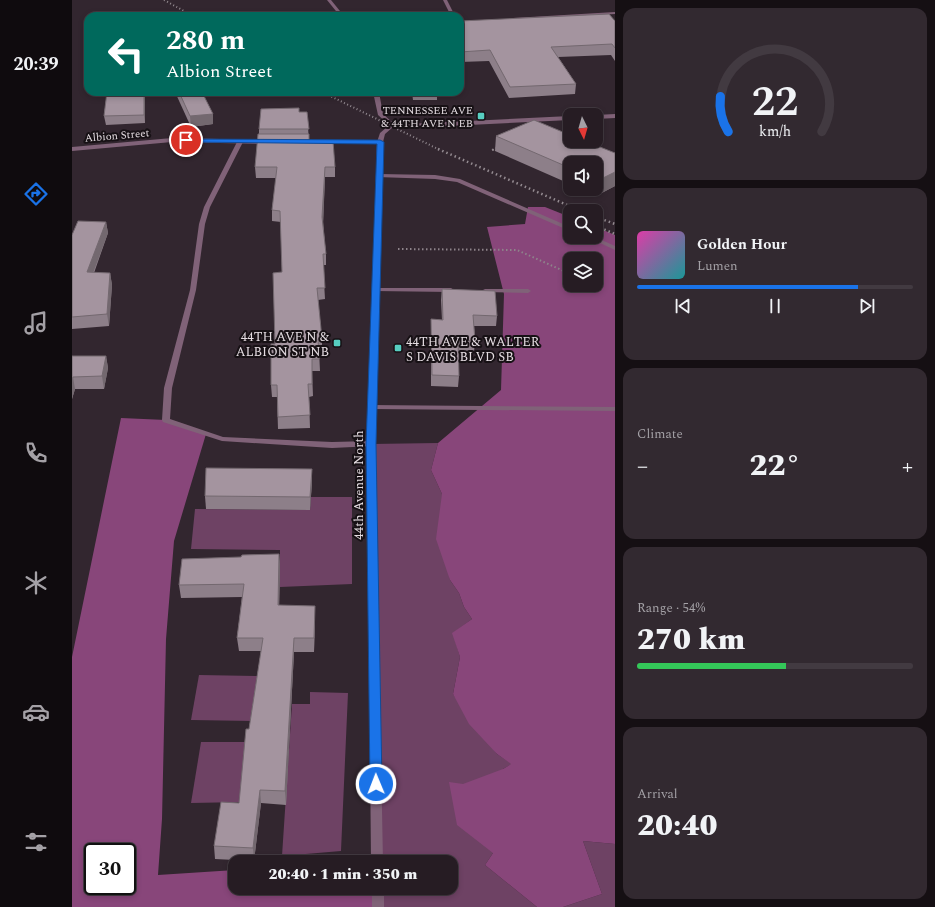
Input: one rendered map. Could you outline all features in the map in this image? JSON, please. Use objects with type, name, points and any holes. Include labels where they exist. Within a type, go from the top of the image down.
[{"type":"street","points":[[328,0],[338,12]]},
{"type":"street","points":[[445,0],[451,12]]},
{"type":"street","points":[[508,19],[615,13]]},
{"type":"street","points":[[377,96],[381,115],[390,123],[407,126],[563,118]]},
{"type":"street","points":[[603,117],[615,116]]},
{"type":"street","points":[[314,142],[380,142],[383,133],[390,126],[390,123]]},
{"type":"street","name":"Albion Street","points":[[72,149],[172,140],[277,142]]},
{"type":"street","points":[[240,142],[207,207],[202,224],[193,290],[168,388],[166,420],[222,439],[332,445],[371,444]]},
{"type":"street","name":"44th Avenue North","points":[[377,855],[371,444],[380,142]]},
{"type":"street","points":[[380,176],[435,177],[458,180],[563,226]]},
{"type":"street","points":[[603,243],[615,248]]},
{"type":"street","points":[[376,290],[460,290]]},
{"type":"street","points":[[475,291],[528,291]]},
{"type":"street","points":[[372,407],[615,408]]},
{"type":"street","points":[[378,895],[378,907]]},
{"type":"path","points":[[492,150],[500,147]]},
{"type":"path","points":[[398,249],[517,250],[563,271]]},
{"type":"shaded area","points":[[528,207],[545,207],[563,214],[563,244],[603,244],[603,230],[615,235],[615,844],[583,841],[602,894],[563,907],[537,907],[485,865],[493,853],[457,825],[449,782],[463,784],[503,769],[511,764],[497,754],[469,724],[453,694],[460,657],[452,633],[472,619],[464,607],[459,593],[450,580],[436,539],[442,494],[431,470],[438,443],[501,390],[504,294],[487,227],[525,224]]},
{"type":"shaded area","points":[[121,418],[166,420],[206,434],[174,541],[166,639],[162,819],[158,875],[228,870],[228,895],[378,895],[378,907],[72,907],[72,657]]},
{"type":"shaded area","points":[[438,443],[431,470],[442,494],[450,580],[459,593],[464,607],[472,619],[453,633],[460,657],[453,694],[497,754],[512,764],[503,769],[493,853],[485,865],[537,907],[378,907],[378,895],[458,895],[458,855],[377,855],[371,444]]},
{"type":"shaded area","points":[[311,497],[352,497],[352,584],[280,587],[280,550],[191,549],[195,509],[310,510]]},
{"type":"shaded area","points":[[199,675],[260,676],[253,721],[191,720]]},
{"type":"shaded area","points":[[310,692],[348,693],[341,851],[282,855],[292,704],[310,704]]},
{"type":"shaded area","points":[[201,742],[248,742],[242,802],[191,803]]},
{"type":"shaded area","points":[[583,841],[615,844],[615,907],[563,907],[602,894]]},
{"type":"building","points":[[609,14],[615,21],[615,48],[612,44],[551,47],[576,84],[510,87],[490,50],[464,52],[464,21]]},
{"type":"building","points":[[106,96],[144,96],[144,115],[104,116]]},
{"type":"building","points":[[181,96],[204,96],[213,114],[190,116]]},
{"type":"building","points":[[299,108],[299,112],[307,112],[309,129],[259,129],[261,109]]},
{"type":"building","points":[[534,120],[563,132],[563,148],[602,148],[615,153],[615,172],[603,178],[603,156],[563,156],[563,165],[496,136]]},
{"type":"building","points":[[258,134],[309,134],[309,142],[333,141],[335,167],[325,167],[322,217],[326,254],[323,254],[325,288],[317,288],[322,339],[318,339],[319,359],[312,359],[312,384],[308,384],[310,415],[278,417],[277,385],[271,385],[271,344],[275,344],[273,273],[282,272],[280,211],[272,210],[277,167],[255,167]]},
{"type":"building","points":[[78,221],[106,222],[87,272],[110,273],[107,314],[72,317],[72,235]]},
{"type":"building","points":[[442,289],[495,291],[497,316],[473,315],[475,341],[458,340],[459,376],[432,375],[431,319],[443,320]]},
{"type":"building","points":[[72,356],[106,356],[102,376],[73,377],[72,379]]},
{"type":"building","points":[[206,468],[312,469],[310,497],[205,496]]},
{"type":"building","points":[[279,554],[278,605],[315,606],[314,638],[294,638],[285,791],[260,790],[253,848],[214,846],[221,802],[239,803],[246,729],[249,729],[263,638],[237,638],[244,584],[179,585],[182,559]]},
{"type":"railway","points":[[164,0],[186,12]]},
{"type":"railway","points":[[330,96],[440,150]]},
{"type":"railway","points":[[438,149],[565,204]]},
{"type":"railway","points":[[603,220],[615,224]]},
{"type":"railway","points":[[603,229],[615,234]]},
{"type":"place","name":"TENNESSEE AVE & 44TH AVE N EB","points":[[481,116]]},
{"type":"place","name":"44TH AVE N & ALBION ST NB","points":[[337,343]]},
{"type":"place","name":"44TH AVE & WALTER S DAVIS BLVD SB","points":[[398,348]]},
{"type":"route","points":[[186,140],[380,142],[371,444],[376,784]]}]
